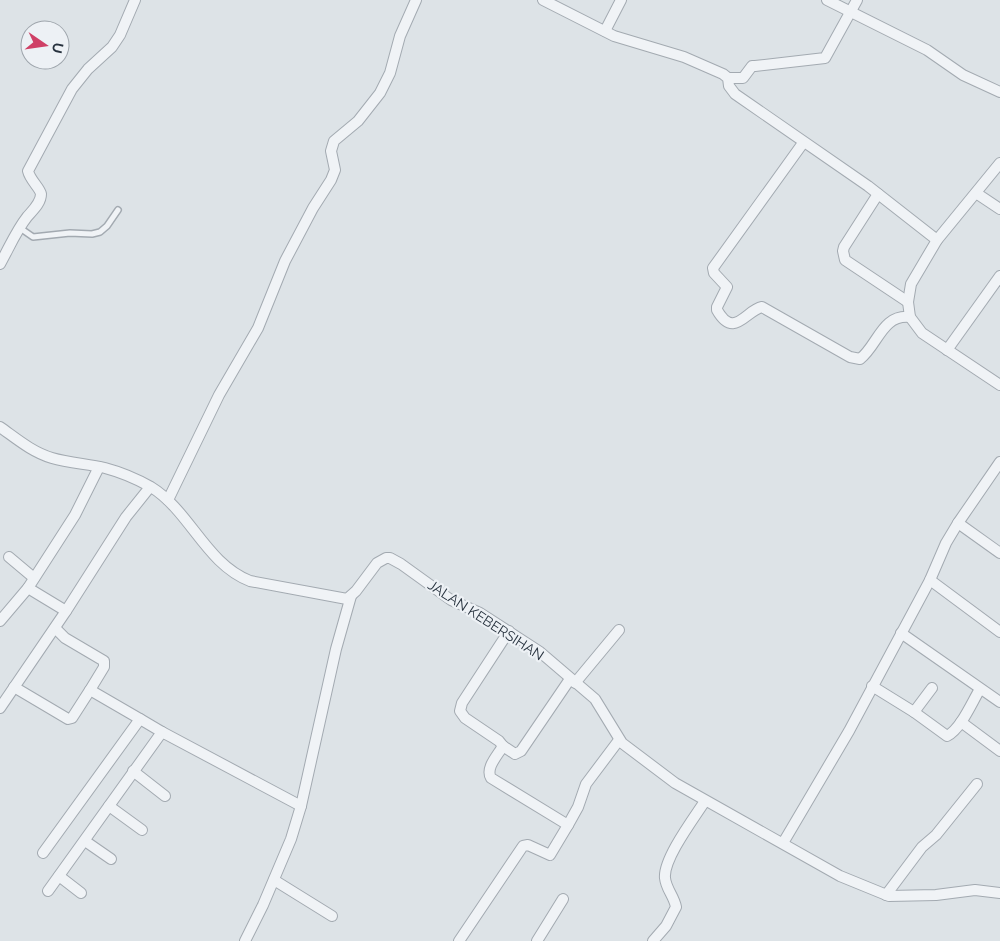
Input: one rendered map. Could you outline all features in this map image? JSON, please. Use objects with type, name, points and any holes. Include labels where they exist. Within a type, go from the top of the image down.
[{"type":"street","points":[[0,264],[19,228],[39,203],[40,190],[30,178],[28,171],[35,157],[72,89],[88,69],[112,47],[120,35],[135,0]]},
{"type":"street","points":[[168,500],[219,395],[258,328],[285,261],[313,208],[331,180],[335,170],[331,151],[334,141],[358,121],[380,93],[390,73],[400,36],[416,0]]},
{"type":"street","points":[[543,0],[623,39],[684,57],[707,66],[728,78],[743,78],[752,66],[825,58],[857,0]]},
{"type":"street","points":[[605,31],[621,0]]},
{"type":"street","points":[[827,0],[927,50],[963,75],[1000,92]]},
{"type":"street","points":[[728,78],[729,86],[735,94],[878,194],[937,240]]},
{"type":"street","points":[[803,143],[714,268],[714,273],[727,287],[717,307],[719,314],[730,322],[738,323],[757,308],[762,307],[850,357],[860,359],[894,319],[901,316],[910,317]]},
{"type":"street","points":[[1000,163],[937,240],[911,284],[908,302],[910,317],[922,333],[1000,385]]},
{"type":"street","points":[[976,192],[1000,209]]},
{"type":"street","points":[[878,194],[844,247],[843,256],[845,260],[908,302]]},
{"type":"street","points":[[947,350],[1000,276]]},
{"type":"street","points":[[0,427],[38,453],[53,458],[100,467],[130,477],[150,487],[168,500],[221,562],[236,575],[250,581],[339,598],[351,596],[336,649],[301,806],[291,839],[274,880],[244,941]]},
{"type":"street","points":[[783,843],[849,731],[930,580],[946,543],[999,466]]},
{"type":"street","points":[[0,621],[28,588],[75,515],[100,467]]},
{"type":"street","points":[[0,708],[55,628],[126,516],[150,487]]},
{"type":"street","points":[[958,523],[1000,552]]},
{"type":"street","points":[[8,557],[34,578]]},
{"type":"street","name":"JALAN KEBERSIHAN","points":[[351,596],[377,563],[390,558],[401,564],[450,600],[480,613],[540,652],[595,700],[619,740],[675,783],[840,876],[893,897],[936,895],[975,890],[1000,893]]},
{"type":"street","points":[[930,580],[1000,632]]},
{"type":"street","points":[[28,588],[66,611]]},
{"type":"street","points":[[14,687],[68,719],[72,718],[104,667],[104,661],[65,638],[55,628]]},
{"type":"street","points":[[509,631],[462,703],[460,711],[465,718],[499,741],[503,746],[518,754],[573,681],[618,630]]},
{"type":"street","points":[[901,632],[1000,702]]},
{"type":"street","points":[[872,686],[914,712],[947,736],[961,722],[980,689]]},
{"type":"street","points":[[914,712],[932,688]]},
{"type":"street","points":[[90,690],[162,732],[301,806]]},
{"type":"street","points":[[44,854],[140,719]]},
{"type":"street","points":[[961,722],[1000,751]]},
{"type":"street","points":[[48,891],[162,732]]},
{"type":"street","points":[[459,941],[524,846],[528,845],[550,855],[578,807],[586,784],[619,740]]},
{"type":"street","points":[[503,746],[489,769],[488,775],[568,824]]},
{"type":"street","points":[[133,771],[165,796]]},
{"type":"street","points":[[886,895],[922,847],[936,835],[977,784]]},
{"type":"street","points":[[653,941],[666,926],[676,907],[664,875],[668,860],[705,801]]},
{"type":"street","points":[[109,806],[142,830]]},
{"type":"street","points":[[85,841],[111,859]]},
{"type":"street","points":[[59,876],[81,892]]},
{"type":"street","points":[[274,880],[332,916]]},
{"type":"street","points":[[537,941],[563,899]]},
{"type":"lane","points":[[19,228],[33,237],[70,233],[92,234],[100,232],[107,226],[118,210]]}]
